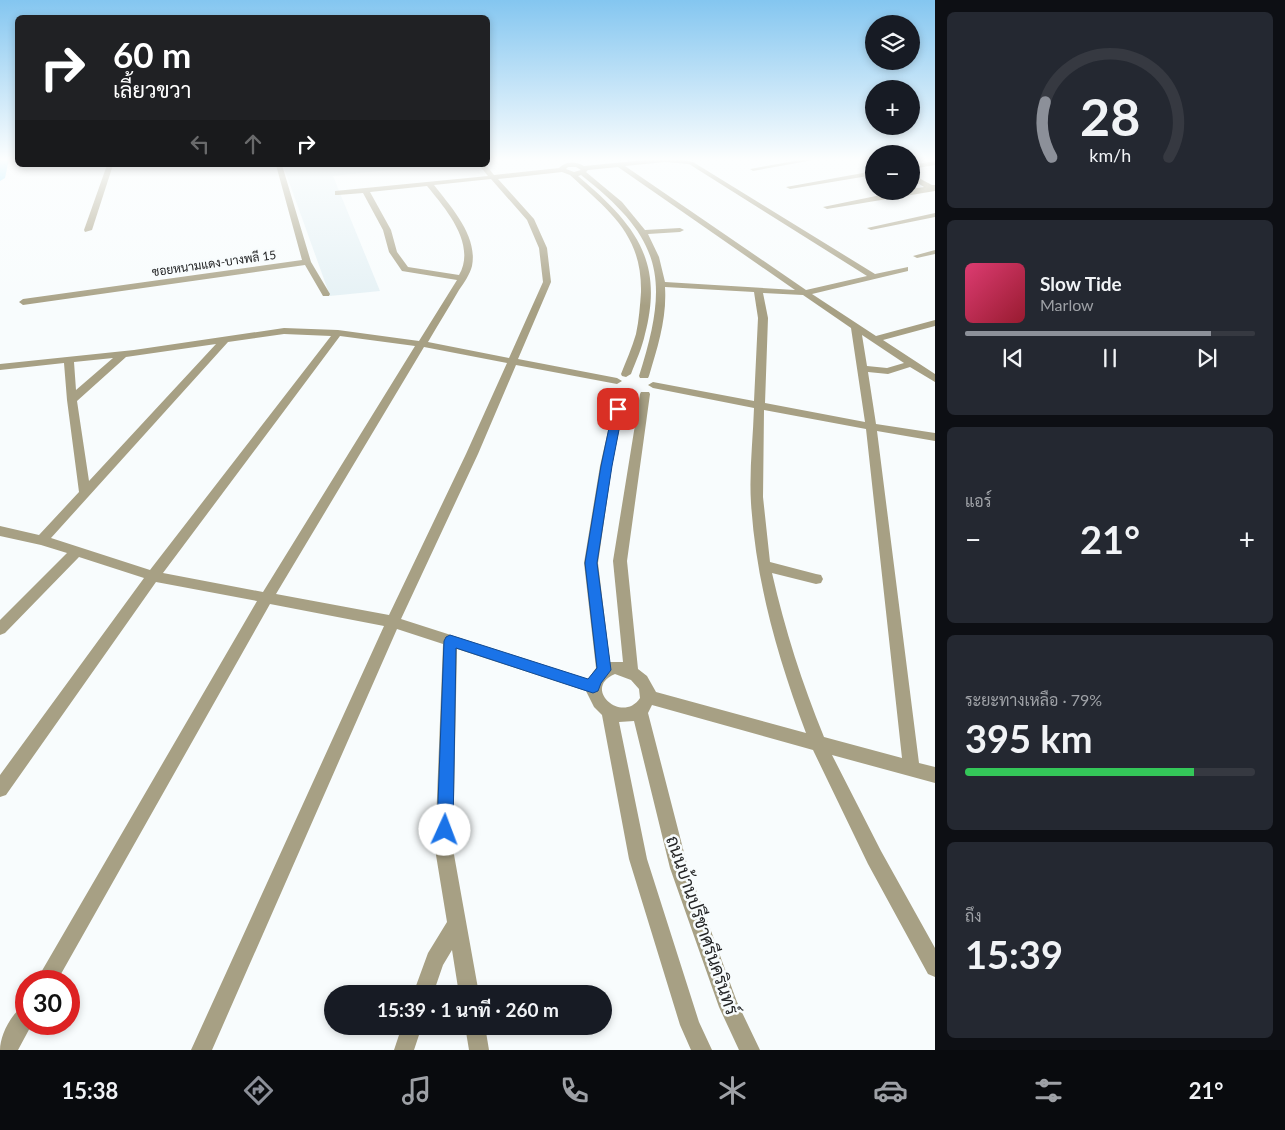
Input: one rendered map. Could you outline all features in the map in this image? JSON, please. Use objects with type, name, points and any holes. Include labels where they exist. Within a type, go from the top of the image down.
[{"type":"street","points":[[88,230],[95,208]]},
{"type":"street","points":[[292,208],[308,262],[326,294]]},
{"type":"street","points":[[375,208],[387,230],[393,252],[405,269],[462,278]]},
{"type":"street","points":[[52,970],[266,598],[462,278],[468,264],[465,236],[447,208]]},
{"type":"street","points":[[201,1050],[393,622],[472,454],[547,282],[543,248],[530,220],[520,208]]},
{"type":"street","points":[[604,670],[591,563],[606,466],[622,382],[642,327],[645,288],[641,252],[625,226],[608,208]]},
{"type":"street","points":[[625,208],[644,232],[655,251],[661,284],[658,326],[644,376]]},
{"type":"street","points":[[681,208],[805,293],[935,378]]},
{"type":"street","points":[[763,208],[873,276]]},
{"type":"street","points":[[871,228],[935,215]]},
{"type":"street","points":[[644,232],[680,230]]},
{"type":"street","points":[[917,256],[935,252]]},
{"type":"street","name":"ซอยหนามแดง-บางพลี 15","points":[[24,302],[308,262]]},
{"type":"street","points":[[661,284],[805,293],[905,269]]},
{"type":"street","points":[[758,290],[763,318],[757,502],[764,566],[780,643],[819,744],[868,848],[935,968]]},
{"type":"street","points":[[876,339],[935,323]]},
{"type":"street","points":[[856,327],[871,427],[911,768]]},
{"type":"street","points":[[0,368],[123,354],[284,331],[338,333],[422,344],[622,382],[633,394],[649,390],[759,405],[871,427],[935,437]]},
{"type":"street","points":[[0,789],[153,576],[338,333]]},
{"type":"street","points":[[42,540],[225,340]]},
{"type":"street","points":[[72,400],[123,354]]},
{"type":"street","points":[[68,360],[86,492]]},
{"type":"street","points":[[862,368],[888,372],[912,363]]},
{"type":"street","points":[[622,382],[633,373],[644,376],[652,382],[649,390],[620,561],[631,671],[614,667],[604,670],[595,680],[593,687],[598,703],[609,711],[623,715],[644,704],[819,744],[935,775]]},
{"type":"street","points":[[0,531],[42,540],[153,576],[393,622],[593,687]]},
{"type":"street","points":[[0,630],[77,551]]},
{"type":"street","points":[[764,566],[816,579]]},
{"type":"street","points":[[450,641],[444,849],[467,985]]},
{"type":"street","name":"ถนนบ้านปรีชาศรีนครินทร์","points":[[631,671],[644,682],[644,704],[679,868],[729,1007],[750,1050]]},
{"type":"street","points":[[609,711],[638,859],[690,1025],[702,1050]]},
{"type":"street","points":[[426,985],[434,960],[457,923]]},
{"type":"street","points":[[6,1050],[15,1034]]},
{"type":"street","points":[[404,1050],[409,1035]]},
{"type":"street","points":[[476,1035],[479,1050]]},
{"type":"shaded area","points":[[298,208],[346,208],[380,291],[330,296]]},
{"type":"route","points":[[445,830],[450,641],[593,687],[599,673],[604,670],[591,563],[606,466],[618,409]]}]
